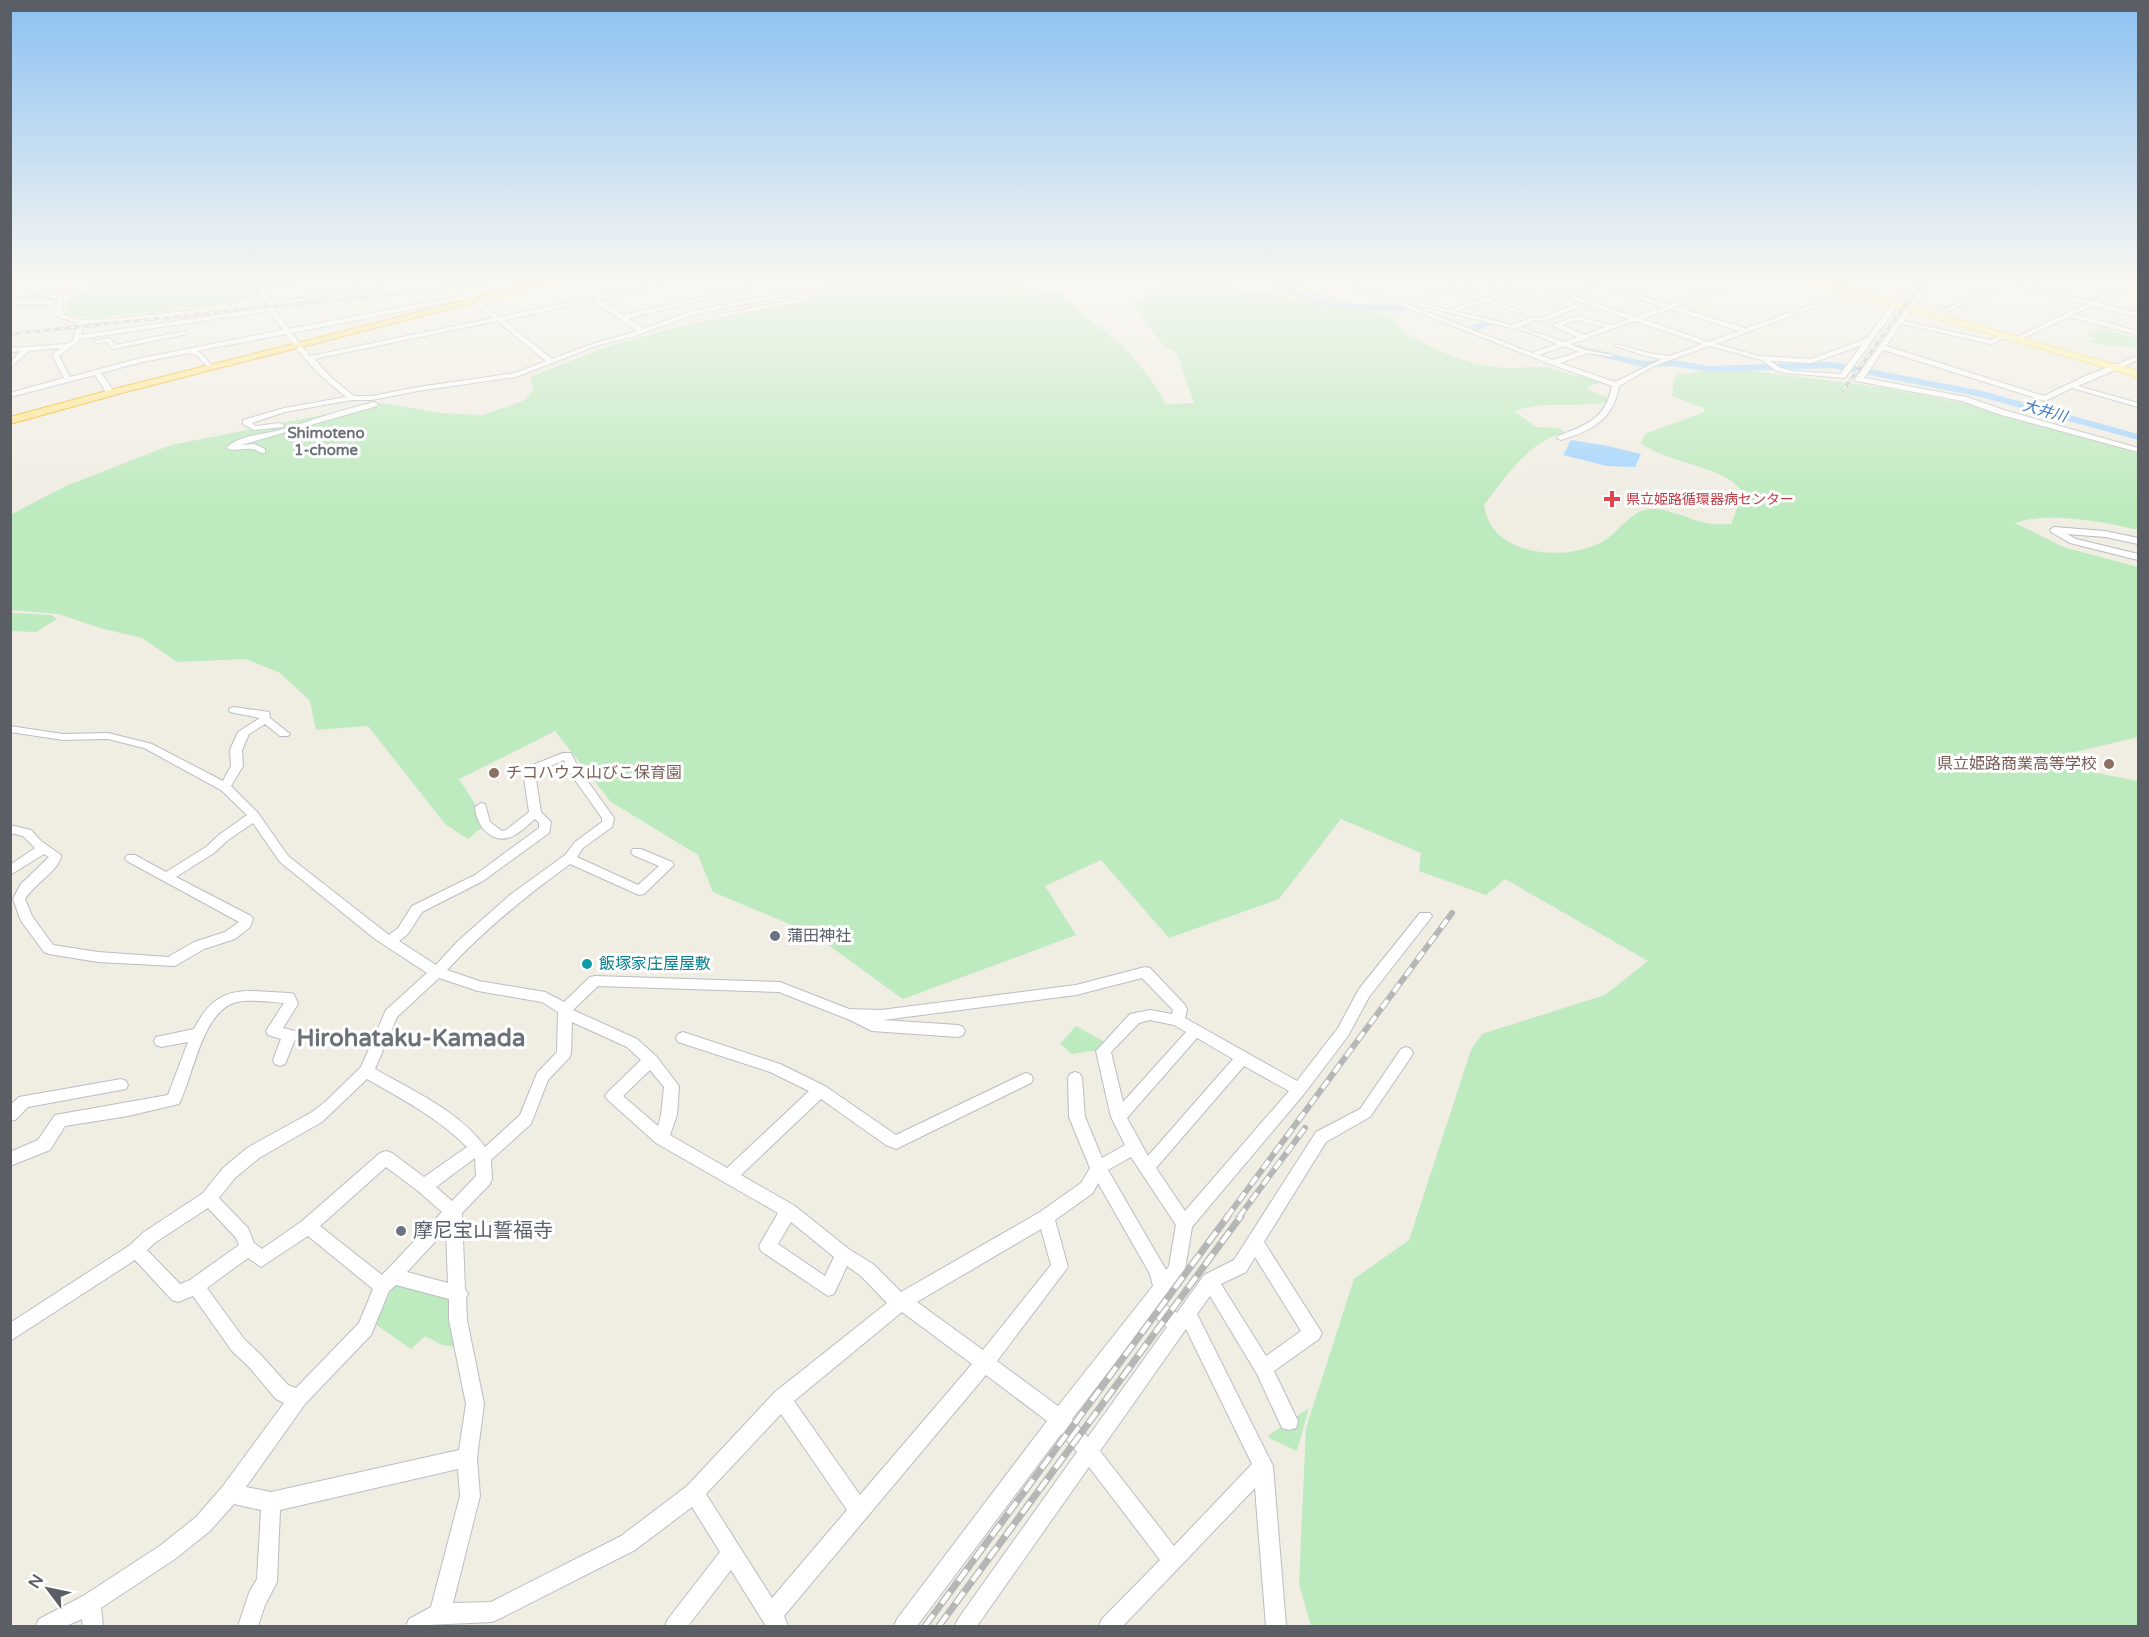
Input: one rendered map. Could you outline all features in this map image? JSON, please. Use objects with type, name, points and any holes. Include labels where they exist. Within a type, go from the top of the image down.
[{"type":"highway","points":[[10,419],[110,390],[257,354]]},
{"type":"highway","points":[[10,419],[260,354]]},
{"type":"main road","points":[[2070,354],[2139,374]]},
{"type":"street","points":[[10,366],[22,354]]},
{"type":"street","points":[[56,354],[68,379]]},
{"type":"street","points":[[10,395],[96,371],[170,354]]},
{"type":"street","points":[[199,354],[208,366]]},
{"type":"street","points":[[305,354],[330,381],[352,398]]},
{"type":"street","points":[[309,358],[327,354]]},
{"type":"street","points":[[542,354],[552,362]]},
{"type":"street","points":[[284,424],[254,428],[246,422],[284,410],[352,398],[382,396],[418,388],[516,375],[571,354]]},
{"type":"street","points":[[1528,354],[1616,386]]},
{"type":"street","points":[[1532,356],[1536,354]]},
{"type":"street","points":[[1552,363],[1579,354]]},
{"type":"street","points":[[1601,354],[1611,356]]},
{"type":"street","points":[[1646,354],[1671,358]]},
{"type":"street","points":[[1616,386],[1638,372],[1681,354]]},
{"type":"street","points":[[1744,354],[1767,361],[1777,369],[1789,374],[1814,373],[1842,376],[1844,374],[1964,399],[2001,412],[2139,450]]},
{"type":"street","points":[[1767,361],[1812,361],[1830,354]]},
{"type":"street","points":[[1844,374],[1858,354]]},
{"type":"street","points":[[1860,377],[1876,354]]},
{"type":"street","points":[[1904,354],[2045,399],[2113,367],[2139,358]]},
{"type":"street","points":[[96,371],[110,390]]},
{"type":"street","points":[[1561,438],[1600,422],[1615,397],[1616,386]]},
{"type":"street","points":[[2072,386],[2139,405]]},
{"type":"street","points":[[261,451],[254,446],[230,448],[326,416],[380,402],[382,396]]},
{"type":"street","points":[[2139,541],[2105,534],[2054,530],[2073,541],[2139,557]]},
{"type":"street","points":[[234,710],[265,714],[265,719],[284,734]]},
{"type":"street","points":[[225,787],[237,766],[236,750],[244,732],[265,719]]},
{"type":"street","points":[[10,729],[63,737],[108,736],[148,746],[225,787],[254,816],[284,859],[389,942],[437,972],[478,986],[545,997],[565,1011],[632,1043],[651,1060],[672,1086],[669,1115],[662,1138]]},
{"type":"street","points":[[10,1333],[136,1250],[150,1237],[209,1198],[229,1173],[254,1153],[317,1117],[366,1071],[392,1014],[437,972],[457,949],[515,898],[569,858],[579,845],[608,824],[608,818],[574,770],[567,755],[529,771],[535,813],[545,822],[545,830],[479,878],[417,909],[403,931],[389,942]]},
{"type":"street","points":[[481,807],[481,821],[486,827],[501,835],[510,833],[535,813]]},
{"type":"street","points":[[167,877],[210,850],[254,816]]},
{"type":"street","points":[[10,829],[27,833],[55,855],[55,861],[25,888],[19,898],[26,918],[50,949],[98,957],[168,962],[175,961],[199,945],[230,936],[245,924],[246,919],[206,900],[131,858]]},
{"type":"street","points":[[10,871],[44,848]]},
{"type":"street","points":[[569,858],[639,891],[669,865],[637,852]]},
{"type":"street","points":[[904,1626],[1060,1419],[1177,1269],[1184,1224],[1299,1090],[1344,1032],[1364,993],[1425,916]]},
{"type":"street","points":[[849,1014],[881,1016],[1076,990],[1144,972],[1180,1010],[1177,1020]]},
{"type":"street","points":[[424,1186],[480,1153],[526,1119],[542,1077],[564,1054],[565,1011],[595,981],[780,987],[872,1025],[958,1031]]},
{"type":"street","points":[[10,1159],[44,1145],[60,1120],[128,1110],[174,1100],[199,1034],[212,1010],[232,997],[289,998],[291,1004],[273,1031],[290,1035],[280,1060]]},
{"type":"street","points":[[1184,1224],[1134,1148],[1119,1117],[1102,1051],[1135,1018],[1150,1015],[1177,1020],[1299,1090]]},
{"type":"street","points":[[1119,1117],[1196,1030]]},
{"type":"street","points":[[161,1041],[199,1034]]},
{"type":"street","points":[[683,1038],[775,1068],[820,1090],[896,1142],[1026,1079]]},
{"type":"street","points":[[964,1626],[1090,1453],[1210,1281],[1240,1266],[1321,1137],[1365,1113],[1406,1053]]},
{"type":"street","points":[[1147,1168],[1243,1058]]},
{"type":"street","points":[[651,1060],[613,1096],[662,1138],[730,1175],[789,1211],[844,1256],[867,1270],[895,1299],[902,1301],[1060,1419],[1090,1453],[1173,1561]]},
{"type":"street","points":[[46,1626],[90,1603],[168,1552],[203,1524],[230,1492],[299,1398],[365,1329],[388,1281],[484,1179],[480,1153],[460,1131],[426,1107],[366,1071]]},
{"type":"street","points":[[1075,1078],[1077,1116],[1098,1168],[1158,1272],[1156,1295]]},
{"type":"street","points":[[10,1115],[24,1101],[121,1085]]},
{"type":"street","points":[[730,1175],[820,1090]]},
{"type":"street","points":[[416,1626],[440,1614],[492,1612],[628,1543],[694,1493],[782,1399],[902,1301],[1046,1217],[1087,1188],[1098,1168],[1134,1148]]},
{"type":"street","points":[[209,1198],[242,1233],[248,1248],[261,1259],[308,1226],[386,1158],[424,1186],[454,1213],[459,1294],[458,1320],[475,1404],[467,1458],[470,1496],[440,1614]]},
{"type":"street","points":[[789,1211],[767,1246],[828,1288],[844,1256]]},
{"type":"street","points":[[694,1493],[775,1621],[860,1512],[985,1362],[1060,1267],[1046,1217]]},
{"type":"street","points":[[308,1226],[388,1281],[459,1294]]},
{"type":"street","points":[[1255,1243],[1313,1333],[1263,1368]]},
{"type":"street","points":[[136,1250],[177,1294],[196,1286],[248,1248]]},
{"type":"street","points":[[1210,1281],[1263,1368],[1289,1421]]},
{"type":"street","points":[[196,1286],[238,1344],[255,1360],[282,1393],[299,1398]]},
{"type":"street","points":[[1156,1295],[1182,1318],[1263,1466],[1276,1626]]},
{"type":"street","points":[[782,1399],[860,1512]]},
{"type":"street","points":[[230,1492],[271,1502],[467,1458]]},
{"type":"street","points":[[1109,1626],[1263,1466]]},
{"type":"street","points":[[248,1626],[256,1600],[267,1582],[271,1502]]},
{"type":"street","points":[[675,1626],[733,1552]]},
{"type":"street","points":[[90,1603],[93,1626]]},
{"type":"green space","points":[[588,354],[1129,354],[1146,373],[1166,404],[1194,403],[1177,354],[1449,354],[1469,362],[1502,368],[1549,368],[1604,382],[1589,386],[1587,389],[1608,398],[1606,403],[1536,406],[1514,411],[1536,427],[1559,428],[1565,432],[1540,444],[1519,461],[1484,505],[1490,522],[1500,536],[1514,545],[1531,551],[1550,553],[1569,552],[1602,542],[1636,513],[1643,510],[1658,509],[1705,523],[1731,524],[1743,494],[1737,485],[1727,478],[1666,456],[1641,443],[1645,434],[1704,412],[1704,408],[1672,396],[1674,380],[1678,374],[1735,369],[1880,387],[1989,408],[2092,434],[2138,449],[2138,530],[2093,521],[2059,518],[2043,518],[2015,523],[2063,547],[2138,567],[2138,737],[2071,753],[2076,769],[2138,781],[2138,1626],[1311,1626],[1299,1584],[1306,1428],[1354,1279],[1409,1240],[1471,1050],[1482,1034],[1605,995],[1648,961],[1505,879],[1486,895],[1419,871],[1421,853],[1341,819],[1279,899],[1169,938],[1101,860],[1045,886],[1076,935],[903,999],[813,934],[713,892],[698,855],[611,802],[555,731],[459,779],[487,823],[468,839],[445,824],[368,726],[316,730],[310,701],[280,673],[246,659],[177,662],[142,638],[58,614],[11,610],[10,515],[68,485],[171,445],[383,403],[440,413],[482,415],[523,401],[534,389],[530,377]]},
{"type":"green space","points":[[11,613],[51,615],[57,619],[36,632],[11,631]]},
{"type":"green space","points":[[1076,1026],[1105,1042],[1098,1050],[1072,1054],[1060,1044]]},
{"type":"green space","points":[[396,1281],[452,1298],[455,1347],[442,1345],[425,1336],[411,1349],[375,1324]]},
{"type":"green space","points":[[1309,1408],[1297,1451],[1269,1438],[1269,1435]]},
{"type":"water","points":[[1571,440],[1641,454],[1635,467],[1607,466],[1563,455]]},
{"type":"waterway","name":"大井川","points":[[1603,354],[1643,364],[1673,363],[1709,369],[1833,365],[1982,394],[2138,437]]},
{"type":"railway","points":[[1843,390],[1869,354]]},
{"type":"railway","points":[[1227,1217],[1452,913]]},
{"type":"railway","points":[[1239,1217],[1305,1128]]},
{"type":"railway","points":[[925,1626],[1228,1216]]},
{"type":"railway","points":[[939,1626],[1241,1216]]},
{"type":"place","name":"県立姫路循環器病センター","points":[[1612,499]]},
{"type":"place","name":"県立姫路商業高等学校","points":[[2109,764]]},
{"type":"place","name":"チコハウス山びこ保育園","points":[[494,773]]},
{"type":"place","name":"蒲田神社","points":[[775,936]]},
{"type":"place","name":"飯塚家庄屋屋敷","points":[[587,964]]},
{"type":"place","name":"摩尼宝山誓福寺","points":[[401,1231]]},
{"type":"district","name":"Shimoteno 1-chome","points":[[326,442]]},
{"type":"district","name":"Hirohataku-Kamada","points":[[411,1038]]}]
